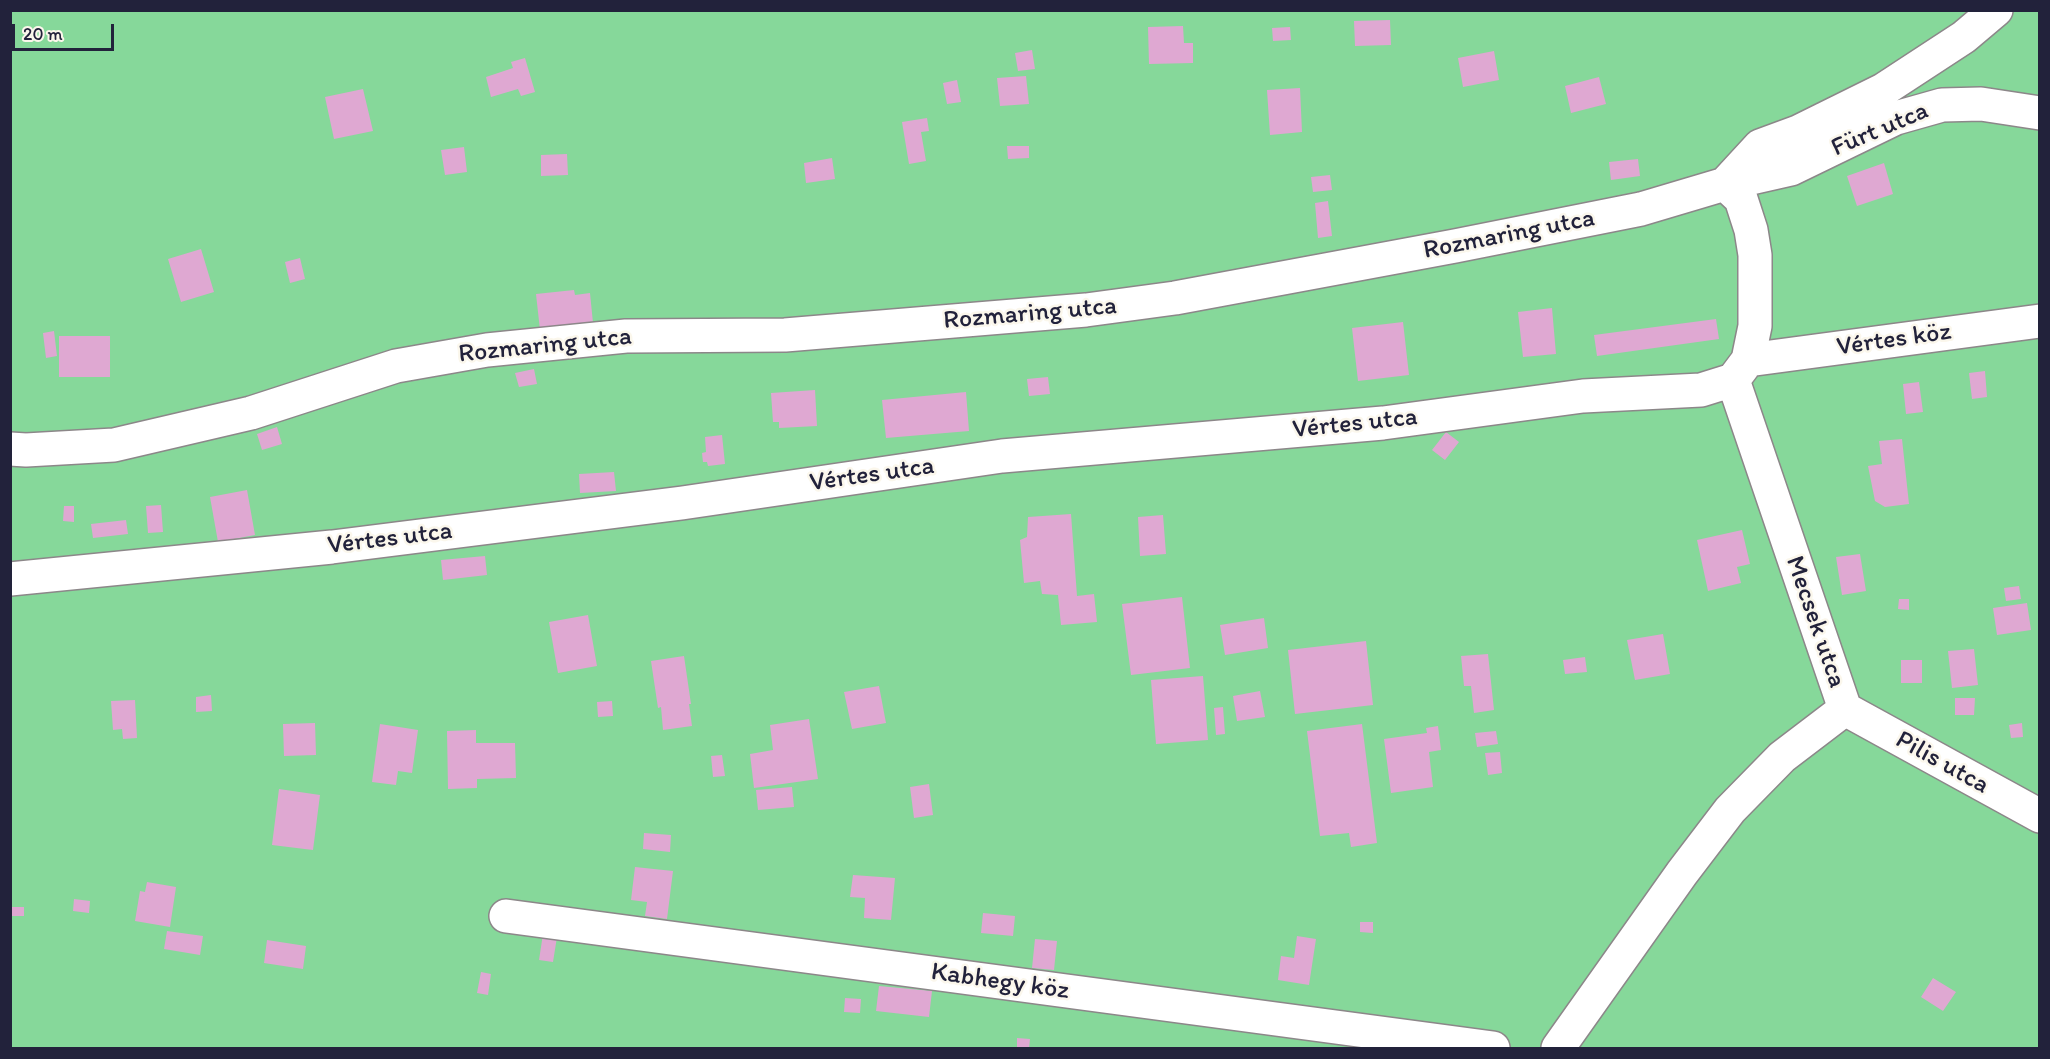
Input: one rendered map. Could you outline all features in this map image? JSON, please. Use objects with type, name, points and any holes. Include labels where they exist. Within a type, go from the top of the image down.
[{"type":"street","points":[[1741,370],[1755,326],[1755,255],[1751,230],[1741,199],[1725,184],[1760,146],[1798,132],[1883,90],[1964,37],[1996,10]]},
{"type":"street","name":"Fürt utca","points":[[1725,184],[1791,169],[1896,118],[1942,105],[1981,104],[2040,113]]},
{"type":"street","name":"Rozmaring utca","points":[[10,449],[114,445],[251,413],[396,366],[487,350],[626,336],[785,335],[1086,310],[1175,298],[1629,211],[1725,184]]},
{"type":"street","name":"Vértes köz","points":[[1741,370],[2040,321]]},
{"type":"street","name":"Vértes utca","points":[[10,579],[332,547],[682,503],[1002,456],[1383,423],[1582,396],[1701,390],[1741,370]]},
{"type":"street","name":"Mecsek utca","points":[[1558,1048],[1682,873],[1730,810],[1782,757],[1845,709],[1741,370]]},
{"type":"street","name":"Pilis utca","points":[[1845,709],[2040,816]]},
{"type":"street","name":"Kabhegy köz","points":[[506,916],[1493,1048]]},
{"type":"green space","points":[[11,11],[2039,11],[2039,1048],[11,1048]]},
{"type":"building","points":[[1390,20],[1391,45],[1355,46],[1354,21]]},
{"type":"building","points":[[1183,26],[1184,43],[1193,43],[1193,63],[1149,64],[1148,27]]},
{"type":"building","points":[[1290,27],[1291,40],[1273,41],[1272,28]]},
{"type":"building","points":[[1032,50],[1035,69],[1018,71],[1015,53]]},
{"type":"building","points":[[1494,51],[1499,80],[1463,87],[1458,58]]},
{"type":"building","points":[[525,58],[535,92],[521,96],[518,89],[491,97],[486,77],[513,68],[511,62]]},
{"type":"building","points":[[1026,76],[1029,104],[1000,106],[997,78]]},
{"type":"building","points":[[1599,77],[1606,104],[1571,113],[1565,86]]},
{"type":"building","points":[[957,80],[961,102],[947,104],[943,83]]},
{"type":"building","points":[[1300,88],[1302,132],[1270,135],[1267,90]]},
{"type":"building","points":[[363,89],[373,131],[334,139],[325,97]]},
{"type":"building","points":[[927,118],[929,131],[921,132],[926,161],[909,164],[902,122]]},
{"type":"building","points":[[1007,146],[1029,146],[1029,158],[1008,159]]},
{"type":"building","points":[[464,147],[467,172],[445,175],[441,150]]},
{"type":"building","points":[[567,154],[568,175],[541,176],[541,155]]},
{"type":"building","points":[[832,158],[835,179],[806,183],[804,163]]},
{"type":"building","points":[[1638,159],[1640,176],[1611,180],[1609,162]]},
{"type":"building","points":[[1884,163],[1893,194],[1857,206],[1847,176]]},
{"type":"building","points":[[1330,175],[1332,190],[1313,192],[1311,177]]},
{"type":"building","points":[[1328,201],[1332,236],[1318,238],[1315,203]]},
{"type":"building","points":[[201,249],[214,292],[181,302],[168,259]]},
{"type":"building","points":[[300,258],[305,279],[290,283],[285,262]]},
{"type":"building","points":[[574,290],[575,295],[590,293],[593,323],[540,330],[536,294]]},
{"type":"building","points":[[1552,308],[1556,354],[1523,357],[1518,312]]},
{"type":"building","points":[[1716,319],[1719,339],[1597,356],[1594,335]]},
{"type":"building","points":[[1403,322],[1409,375],[1358,381],[1352,328]]},
{"type":"building","points":[[54,331],[57,356],[46,358],[43,333]]},
{"type":"building","points":[[59,336],[110,336],[110,377],[59,377]]},
{"type":"building","points":[[534,369],[537,384],[519,387],[515,373]]},
{"type":"building","points":[[1985,371],[1987,397],[1972,399],[1969,373]]},
{"type":"building","points":[[1048,377],[1050,394],[1029,396],[1027,379]]},
{"type":"building","points":[[1919,382],[1923,412],[1906,414],[1903,384]]},
{"type":"building","points":[[815,390],[817,426],[779,428],[779,422],[773,422],[771,393]]},
{"type":"building","points":[[966,392],[969,431],[886,438],[882,400]]},
{"type":"building","points":[[277,427],[282,444],[262,450],[257,434]]},
{"type":"building","points":[[1446,432],[1459,442],[1445,460],[1432,450]]},
{"type":"building","points":[[722,435],[725,464],[708,466],[707,462],[703,462],[702,453],[706,452],[705,437]]},
{"type":"building","points":[[1902,439],[1909,504],[1885,507],[1875,501],[1868,466],[1882,464],[1879,441]]},
{"type":"building","points":[[614,472],[616,491],[580,493],[579,474]]},
{"type":"building","points":[[247,490],[255,535],[218,542],[210,497]]},
{"type":"building","points":[[161,505],[163,532],[148,533],[146,506]]},
{"type":"building","points":[[64,506],[74,506],[74,522],[63,521]]},
{"type":"building","points":[[1071,514],[1077,596],[1094,594],[1097,622],[1061,625],[1058,595],[1042,594],[1040,581],[1024,583],[1020,540],[1027,537],[1028,517]]},
{"type":"building","points":[[1163,515],[1166,554],[1140,556],[1138,517]]},
{"type":"building","points":[[126,520],[128,534],[93,538],[91,524]]},
{"type":"building","points":[[1742,530],[1750,564],[1737,567],[1741,583],[1708,591],[1697,540]]},
{"type":"building","points":[[1860,554],[1866,591],[1842,595],[1836,557]]},
{"type":"building","points":[[485,556],[487,575],[443,580],[441,560]]},
{"type":"building","points":[[2019,586],[2021,599],[2006,601],[2004,588]]},
{"type":"building","points":[[1182,597],[1190,668],[1131,675],[1122,604]]},
{"type":"building","points":[[1899,599],[1909,599],[1909,610],[1898,609]]},
{"type":"building","points":[[2027,603],[2031,630],[1997,635],[1993,608]]},
{"type":"building","points":[[588,615],[597,666],[558,673],[549,622]]},
{"type":"building","points":[[1264,618],[1268,648],[1225,655],[1220,625]]},
{"type":"building","points":[[1663,634],[1670,674],[1635,680],[1627,640]]},
{"type":"building","points":[[1366,641],[1373,705],[1295,714],[1288,650]]},
{"type":"building","points":[[1974,649],[1978,685],[1952,688],[1948,651]]},
{"type":"building","points":[[1488,654],[1494,710],[1474,713],[1471,686],[1464,686],[1461,656]]},
{"type":"building","points":[[684,656],[692,726],[663,730],[661,707],[658,708],[651,661]]},
{"type":"building","points":[[1585,657],[1587,672],[1565,674],[1563,660]]},
{"type":"building","points":[[1901,660],[1922,660],[1922,683],[1901,683]]},
{"type":"building","points":[[1203,676],[1208,740],[1156,744],[1151,680]]},
{"type":"building","points":[[879,686],[886,723],[852,729],[844,692]]},
{"type":"building","points":[[1260,691],[1265,717],[1237,721],[1233,696]]},
{"type":"building","points":[[211,695],[212,711],[196,712],[196,697]]},
{"type":"building","points":[[1955,698],[1975,698],[1974,715],[1955,715]]},
{"type":"building","points":[[135,700],[137,738],[123,739],[122,729],[113,730],[111,701]]},
{"type":"building","points":[[612,701],[613,716],[598,717],[597,702]]},
{"type":"building","points":[[1223,707],[1225,734],[1216,735],[1214,708]]},
{"type":"building","points":[[809,719],[818,779],[754,788],[750,754],[773,750],[770,725]]},
{"type":"building","points":[[315,723],[316,755],[284,756],[283,724]]},
{"type":"building","points":[[2022,723],[2023,737],[2011,738],[2009,725]]},
{"type":"building","points":[[380,724],[418,730],[412,773],[398,771],[396,785],[372,782]]},
{"type":"building","points":[[1362,724],[1377,843],[1351,847],[1349,833],[1320,836],[1307,731]]},
{"type":"building","points":[[1438,726],[1441,750],[1429,752],[1433,787],[1391,793],[1384,739],[1427,733],[1426,728]]},
{"type":"building","points":[[476,730],[476,743],[515,743],[516,778],[477,779],[477,788],[448,789],[447,731]]},
{"type":"building","points":[[1496,731],[1498,744],[1477,747],[1475,733]]},
{"type":"building","points":[[1500,752],[1502,773],[1488,775],[1485,753]]},
{"type":"building","points":[[722,755],[725,776],[713,777],[711,756]]},
{"type":"building","points":[[929,784],[933,815],[914,818],[910,787]]},
{"type":"building","points":[[792,787],[794,807],[758,810],[756,790]]},
{"type":"building","points":[[279,789],[320,795],[313,850],[272,845]]},
{"type":"building","points":[[644,833],[671,835],[670,852],[643,849]]},
{"type":"building","points":[[635,867],[673,871],[667,919],[645,916],[647,902],[631,900]]},
{"type":"building","points":[[853,875],[895,878],[891,920],[864,918],[865,898],[850,897]]},
{"type":"building","points":[[147,882],[176,887],[170,927],[135,921],[140,891],[145,892]]},
{"type":"building","points":[[74,899],[90,901],[89,913],[73,911]]},
{"type":"building","points":[[10,907],[24,907],[24,916],[10,916]]},
{"type":"building","points":[[983,913],[1015,916],[1013,936],[981,933]]},
{"type":"building","points":[[1360,922],[1373,922],[1373,933],[1360,932]]},
{"type":"building","points":[[167,931],[203,936],[200,955],[164,949]]},
{"type":"building","points":[[543,934],[557,937],[553,962],[539,960]]},
{"type":"building","points":[[1297,936],[1316,939],[1309,985],[1278,980],[1281,956],[1294,958]]},
{"type":"building","points":[[1035,939],[1057,941],[1054,970],[1032,968]]},
{"type":"building","points":[[267,940],[306,946],[303,969],[264,963]]},
{"type":"building","points":[[481,972],[491,974],[488,995],[477,993]]},
{"type":"building","points":[[1933,978],[1956,992],[1943,1011],[1921,997]]},
{"type":"building","points":[[879,986],[932,991],[929,1017],[876,1011]]},
{"type":"building","points":[[845,998],[861,999],[860,1013],[844,1012]]},
{"type":"building","points":[[1017,1038],[1030,1039],[1029,1048],[1017,1047]]}]
